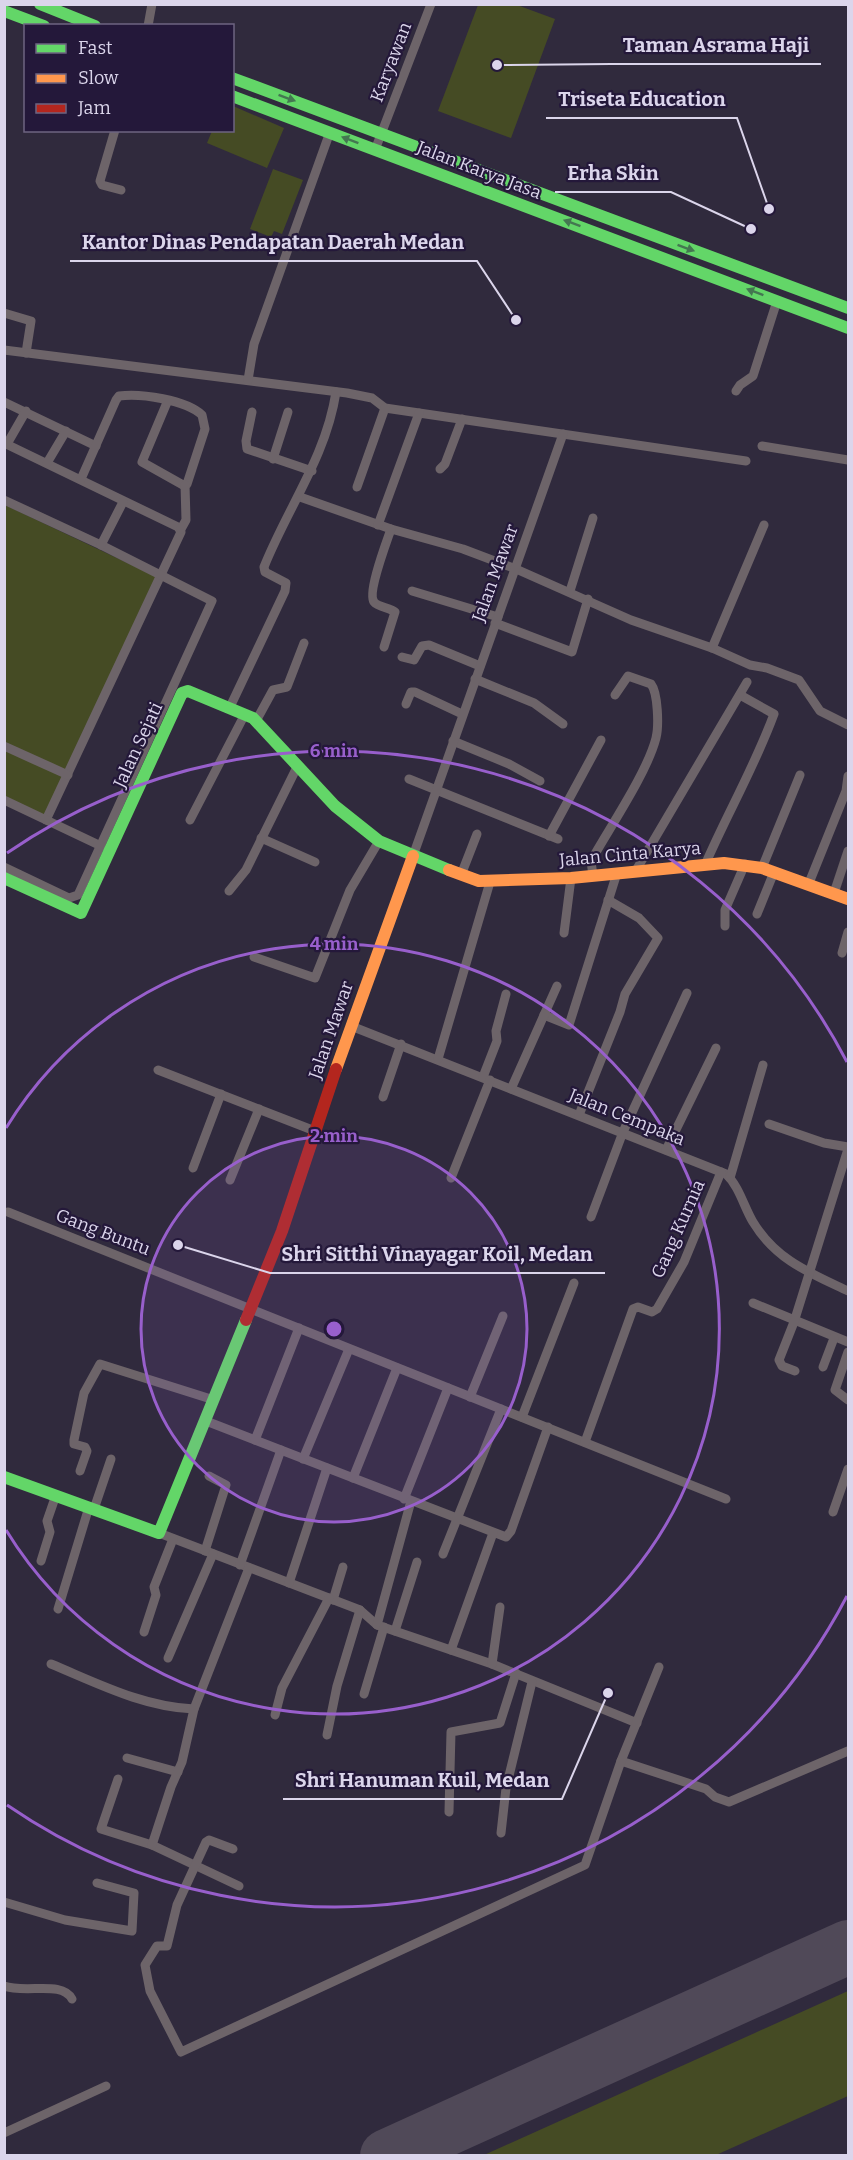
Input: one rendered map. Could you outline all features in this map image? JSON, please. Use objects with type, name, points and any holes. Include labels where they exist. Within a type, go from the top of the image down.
[{"type":"main road","points":[[40,4],[90,24]]},
{"type":"main road","points":[[4,11],[39,24]]},
{"type":"main road","name":"Jalan Karya Jasa","points":[[234,79],[849,309]]},
{"type":"main road","name":"Jalan Karya Jasa","points":[[234,97],[849,328]]},
{"type":"main road","points":[[657,255],[663,240]]},
{"type":"main road","name":"Jalan Sejati","points":[[4,878],[81,914],[182,693],[188,691],[230,707],[251,718],[335,806],[379,841],[413,856]]},
{"type":"main road","name":"Jalan Cinta Karya","points":[[413,856],[461,875],[490,882],[571,878],[705,865],[745,864],[809,883],[849,899]]},
{"type":"main road","name":"Jalan Mawar","points":[[159,1533],[252,1309],[413,856]]},
{"type":"main road","points":[[4,1477],[159,1533]]},
{"type":"street","points":[[148,24],[152,4]]},
{"type":"street","name":"Karyawan","points":[[375,150],[431,4]]},
{"type":"street","points":[[114,132],[99,181],[102,185],[121,190]]},
{"type":"street","points":[[248,380],[254,344],[330,132]]},
{"type":"street","points":[[736,391],[740,384],[753,376],[777,300]]},
{"type":"street","points":[[4,313],[31,321],[26,353]]},
{"type":"street","points":[[4,350],[336,392],[372,398],[385,408],[746,461]]},
{"type":"street","points":[[230,707],[285,591],[286,583],[269,575],[264,567],[312,471],[331,424],[336,392]]},
{"type":"street","points":[[46,820],[186,520],[185,485],[198,457],[205,418],[200,412],[168,400],[119,396],[81,479]]},
{"type":"street","points":[[168,400],[142,462],[185,485]]},
{"type":"street","points":[[4,402],[96,446]]},
{"type":"street","points":[[357,487],[385,408]]},
{"type":"street","points":[[26,411],[6,444],[181,529]]},
{"type":"street","points":[[252,412],[246,447],[273,459],[312,471]]},
{"type":"street","points":[[273,459],[288,412]]},
{"type":"street","points":[[378,525],[419,413]]},
{"type":"street","points":[[440,469],[445,464],[462,419]]},
{"type":"street","points":[[47,463],[66,431]]},
{"type":"street","name":"Jalan Mawar","points":[[413,856],[563,434]]},
{"type":"street","points":[[762,446],[849,460]]},
{"type":"street","points":[[300,496],[378,525],[463,549],[516,568],[632,620],[711,648],[750,666],[767,668],[799,680],[820,711],[849,725]]},
{"type":"street","points":[[4,500],[211,598],[212,603],[78,895],[74,898],[4,867]]},
{"type":"street","points":[[101,545],[123,502]]},
{"type":"street","points":[[570,591],[593,518]]},
{"type":"street","points":[[711,648],[764,525]]},
{"type":"street","points":[[384,647],[395,612],[375,603],[372,598],[374,581],[391,529]]},
{"type":"street","points":[[412,591],[497,620],[572,652],[588,599]]},
{"type":"street","points":[[190,820],[251,718],[273,690],[288,687],[304,643]]},
{"type":"street","points":[[402,657],[414,660],[423,646],[429,645],[480,666]]},
{"type":"street","points":[[593,876],[591,861],[639,775],[657,736],[657,699],[651,684],[628,676],[615,695]]},
{"type":"street","points":[[475,679],[534,703],[563,724]]},
{"type":"street","points":[[635,872],[747,682]]},
{"type":"street","points":[[406,704],[411,692],[415,692],[462,714]]},
{"type":"street","points":[[705,865],[730,806],[756,761],[774,714],[740,695]]},
{"type":"street","points":[[409,779],[554,837],[601,740]]},
{"type":"street","points":[[453,741],[508,764],[540,781]]},
{"type":"street","points":[[4,746],[68,775]]},
{"type":"street","points":[[229,891],[246,870],[298,765]]},
{"type":"street","points":[[757,914],[768,870],[800,775]]},
{"type":"street","points":[[809,883],[847,792],[849,776]]},
{"type":"street","points":[[4,800],[100,846]]},
{"type":"street","points":[[461,875],[477,834]]},
{"type":"street","points":[[261,838],[315,862]]},
{"type":"street","points":[[254,957],[315,978],[350,890],[379,841]]},
{"type":"street","points":[[834,893],[849,851]]},
{"type":"street","points":[[725,926],[725,910],[745,864]]},
{"type":"street","points":[[544,1015],[569,1025],[617,873]]},
{"type":"street","points":[[564,933],[571,878]]},
{"type":"street","points":[[438,1059],[490,882]]},
{"type":"street","points":[[579,1115],[625,994],[658,938],[639,918],[608,900]]},
{"type":"street","points":[[842,953],[849,932]]},
{"type":"street","points":[[512,1089],[557,986]]},
{"type":"street","points":[[591,1217],[623,1132],[687,993]]},
{"type":"street","points":[[452,1178],[487,1078],[506,994]]},
{"type":"street","name":"Jalan Cempaka","points":[[351,1026],[721,1172],[730,1178],[763,1238],[787,1261],[849,1291]]},
{"type":"street","points":[[383,1097],[401,1044]]},
{"type":"street","points":[[666,1150],[716,1048]]},
{"type":"street","points":[[730,1178],[764,1065]]},
{"type":"street","points":[[158,1070],[315,1131]]},
{"type":"street","points":[[193,1168],[221,1094]]},
{"type":"street","points":[[230,1180],[259,1108]]},
{"type":"street","points":[[769,1124],[824,1143],[849,1148],[794,1322],[779,1360],[782,1366],[795,1371]]},
{"type":"street","name":"Gang Kurnia","points":[[585,1442],[633,1309],[638,1307],[652,1312],[657,1309],[684,1262],[721,1172]]},
{"type":"street","name":"Gang Buntu","points":[[8,1212],[726,1498]]},
{"type":"street","points":[[522,1417],[574,1283]]},
{"type":"street","points":[[753,1303],[794,1322],[849,1342]]},
{"type":"street","points":[[470,1397],[503,1317]]},
{"type":"street","points":[[255,1440],[299,1328]]},
{"type":"street","points":[[823,1367],[834,1338]]},
{"type":"street","points":[[303,1459],[349,1349]]},
{"type":"street","points":[[848,1400],[834,1390],[849,1352]]},
{"type":"street","points":[[80,1472],[87,1451],[85,1447],[74,1444],[74,1440],[84,1393],[100,1364],[214,1400]]},
{"type":"street","points":[[353,1478],[398,1368]]},
{"type":"street","points":[[364,1694],[381,1626],[386,1589],[399,1555],[408,1500],[448,1388]]},
{"type":"street","points":[[443,1554],[501,1409]]},
{"type":"street","points":[[206,1421],[456,1519],[493,1533],[508,1536],[548,1427]]},
{"type":"street","points":[[152,1845],[185,1754],[194,1709],[245,1567],[281,1450]]},
{"type":"street","points":[[58,1609],[111,1459]]},
{"type":"street","points":[[289,1583],[327,1468]]},
{"type":"street","points":[[833,1512],[849,1469]]},
{"type":"street","points":[[168,1658],[209,1553],[226,1485],[209,1476]]},
{"type":"street","points":[[41,1561],[50,1532],[47,1521],[56,1495]]},
{"type":"street","points":[[159,1533],[360,1610],[381,1626],[516,1673],[532,1682],[637,1723]]},
{"type":"street","points":[[451,1650],[493,1533]]},
{"type":"street","points":[[144,1632],[156,1595],[154,1587],[173,1539]]},
{"type":"street","points":[[395,1631],[417,1562]]},
{"type":"street","points":[[275,1716],[282,1688],[331,1599],[343,1567]]},
{"type":"street","points":[[492,1664],[500,1607]]},
{"type":"street","points":[[327,1735],[342,1666],[360,1610]]},
{"type":"street","points":[[51,1664],[142,1702],[168,1708],[194,1709]]},
{"type":"street","points":[[233,1848],[208,1840],[177,1905],[167,1946],[157,1946],[144,1968],[150,1991],[181,2052],[585,1865],[621,1761],[659,1667]]},
{"type":"street","points":[[449,1812],[451,1732],[500,1723],[516,1673]]},
{"type":"street","points":[[501,1833],[506,1788],[532,1682]]},
{"type":"street","points":[[621,1761],[706,1790],[715,1797],[729,1802],[849,1751]]},
{"type":"street","points":[[127,1758],[178,1772]]},
{"type":"street","points":[[118,1779],[101,1829],[152,1845],[239,1886]]},
{"type":"street","points":[[4,1902],[65,1920],[132,1931],[134,1893],[97,1883]]},
{"type":"street","points":[[4,1986],[21,1991],[62,1989],[72,1999]]},
{"type":"street","points":[[4,2133],[106,2086]]},
{"type":"green space","points":[[478,5],[517,5],[555,19],[511,138],[438,111]]},
{"type":"green space","points":[[234,106],[284,128],[267,168],[207,143],[212,132],[234,132]]},
{"type":"green space","points":[[273,169],[303,180],[282,234],[274,231],[271,237],[250,229]]},
{"type":"green space","points":[[5,505],[157,577],[44,816],[5,797]]},
{"type":"green space","points":[[848,1991],[848,2096],[716,2155],[484,2155]]},
{"type":"runway","points":[[387,2156],[848,1947]]},
{"type":"traffic: fast","points":[[40,4],[90,24]]},
{"type":"traffic: fast","points":[[4,11],[39,24]]},
{"type":"traffic: fast","points":[[234,79],[848,308]]},
{"type":"traffic: fast","points":[[234,97],[848,328]]},
{"type":"traffic: fast","points":[[4,878],[81,913],[182,693],[188,691],[253,718],[335,806],[379,841],[449,870]]},
{"type":"traffic: fast","points":[[4,1477],[159,1533],[246,1320]]},
{"type":"traffic: slow","points":[[336,1069],[413,856]]},
{"type":"traffic: slow","points":[[449,870],[479,881],[571,878],[724,863],[762,868],[848,899]]},
{"type":"traffic: jam","points":[[246,1320],[282,1231],[336,1069]]},
{"type":"place","name":"Taman Asrama Haji","points":[[497,65]]},
{"type":"place","name":"Triseta Education","points":[[769,209]]},
{"type":"place","name":"Erha Skin","points":[[751,229]]},
{"type":"place","name":"Kantor Dinas Pendapatan Daerah Medan","points":[[516,320]]},
{"type":"place","name":"Shri Sitthi Vinayagar Koil, Medan","points":[[178,1245]]},
{"type":"place","name":"Shri Hanuman Kuil, Medan","points":[[608,1693]]}]
